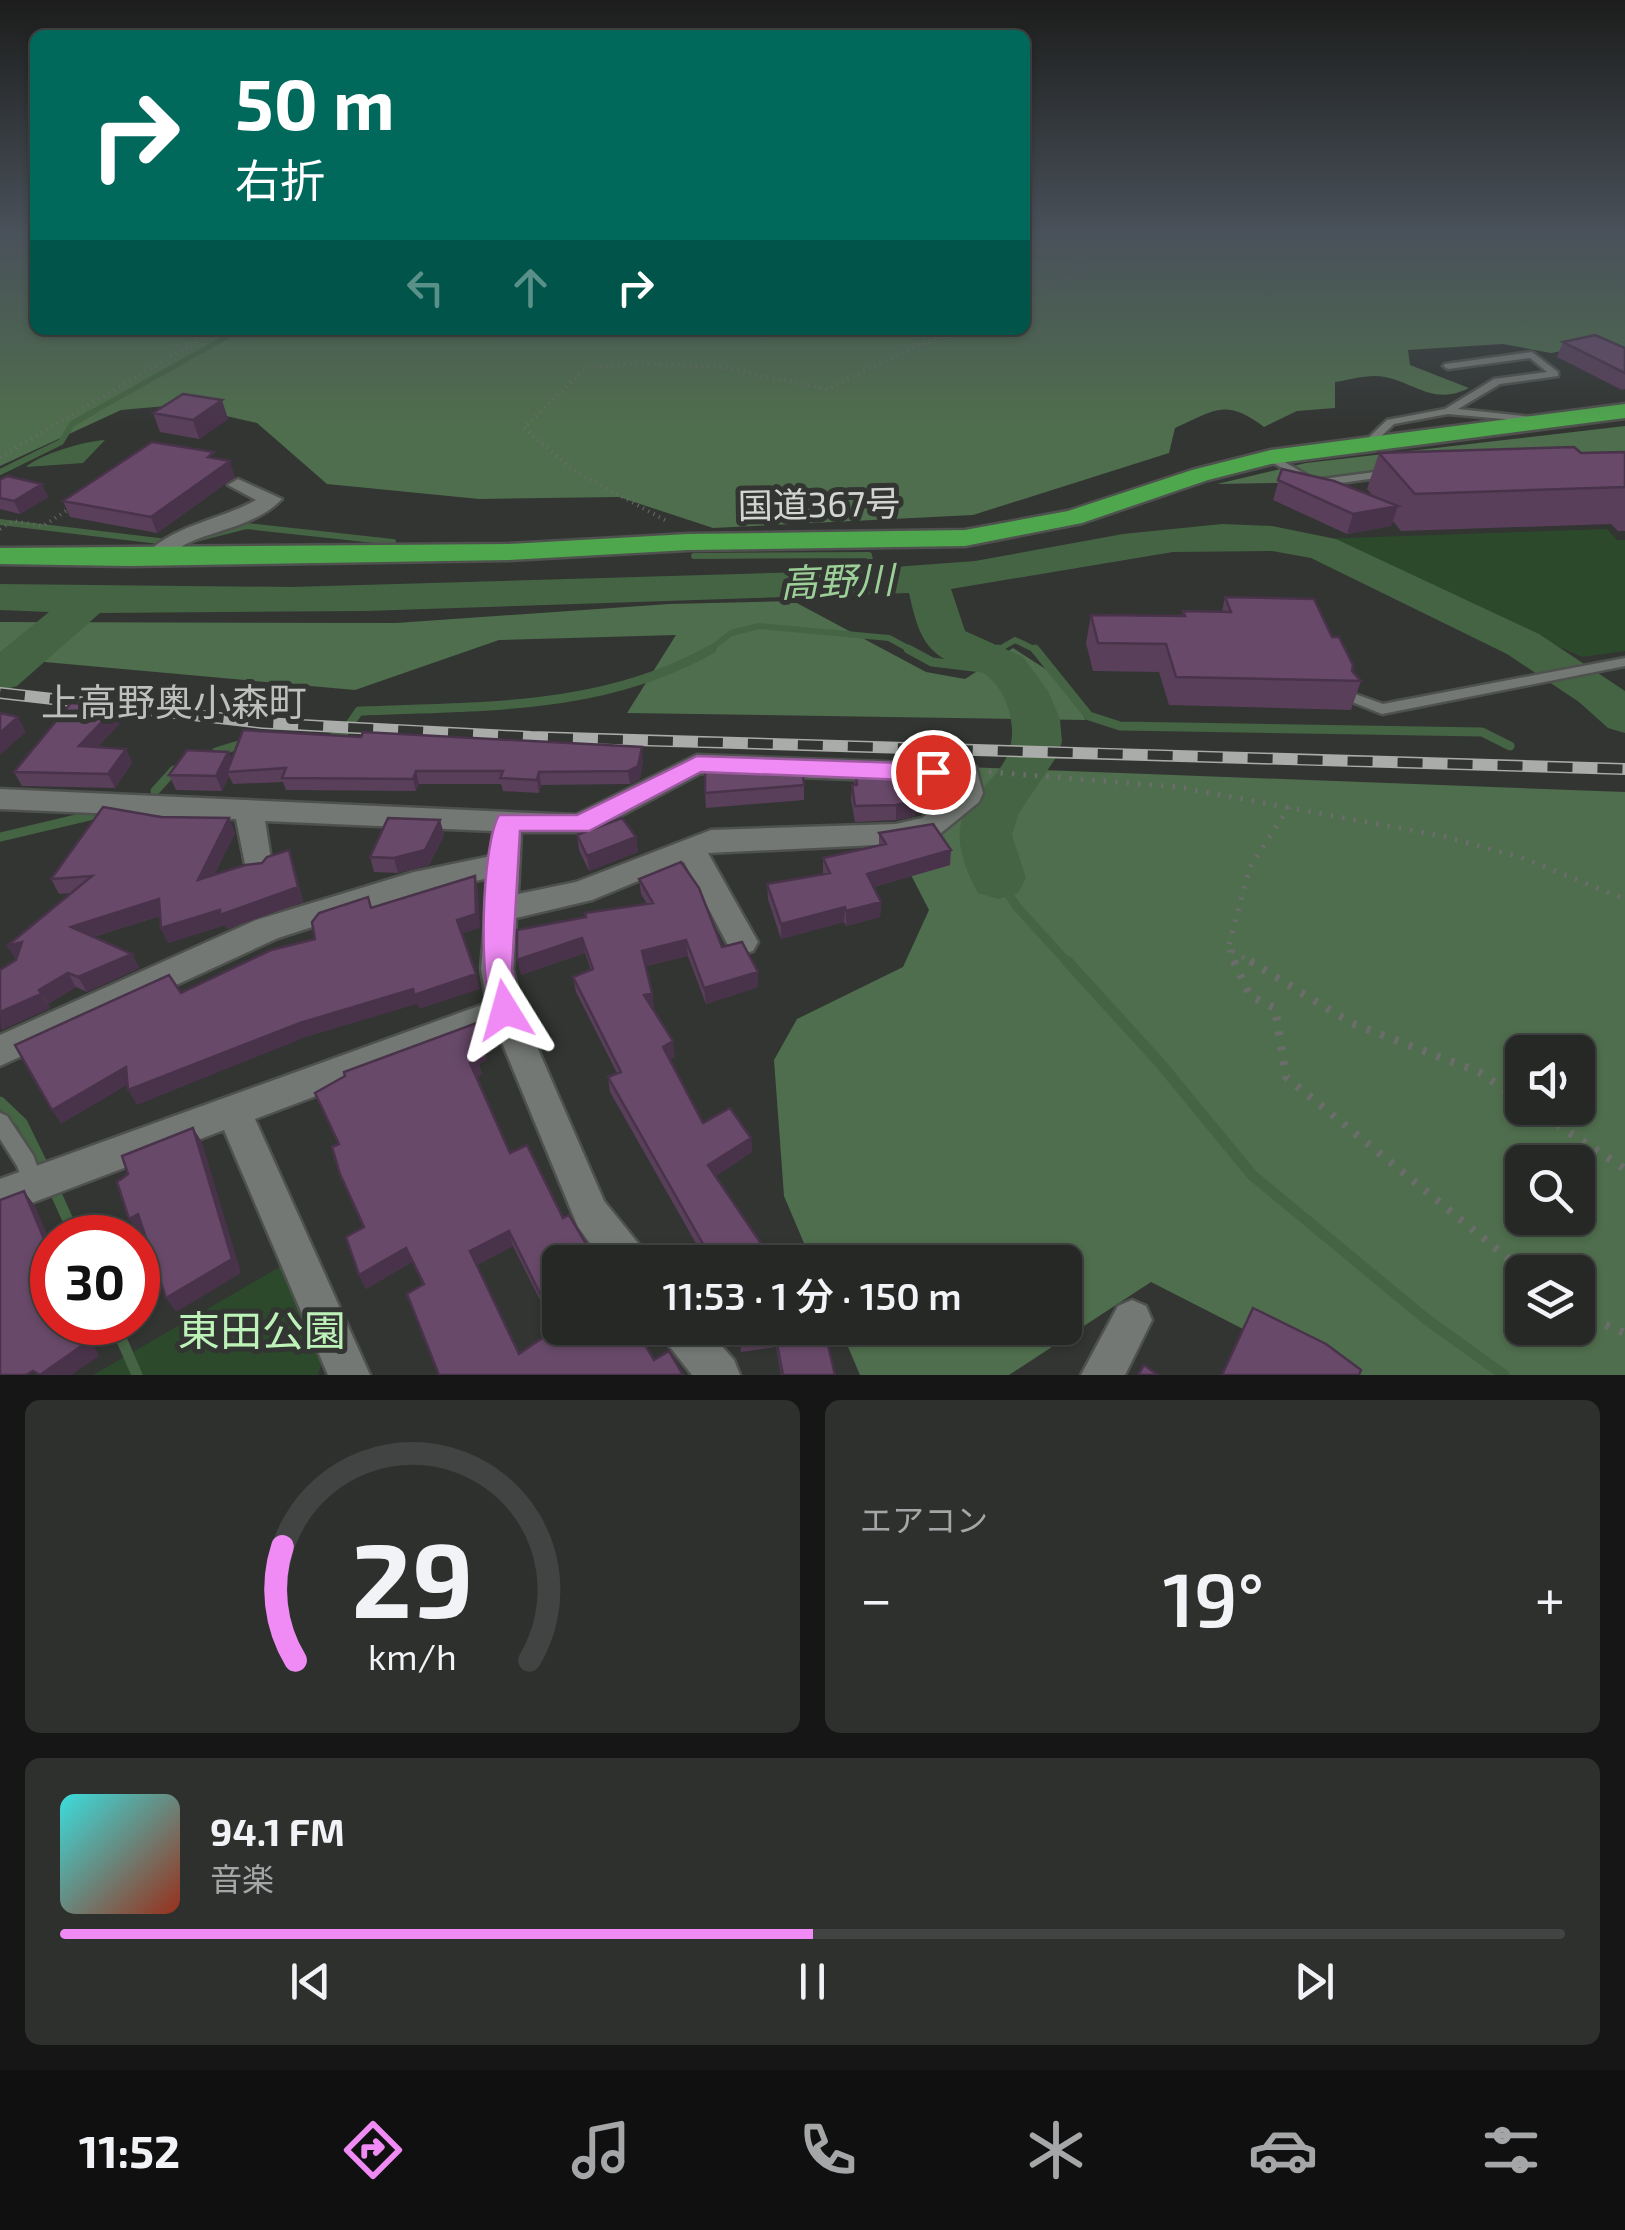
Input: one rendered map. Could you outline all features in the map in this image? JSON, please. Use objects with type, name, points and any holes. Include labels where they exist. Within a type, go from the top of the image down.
[{"type":"highway","name":"国道367号","points":[[0,556],[154,558],[964,538],[1073,518],[1200,475],[1271,457],[1625,412]]},
{"type":"street","points":[[154,558],[162,548],[189,534],[231,522],[272,499],[238,484]]},
{"type":"street","points":[[0,800],[580,825],[697,764],[966,774],[969,793],[965,802],[931,826],[896,834],[711,840],[581,892],[502,909]]},
{"type":"street","points":[[249,810],[257,866]]},
{"type":"street","points":[[508,821],[497,969],[505,1010],[591,1214],[615,1245]]},
{"type":"street","points":[[692,850],[742,942]]},
{"type":"street","points":[[0,1051],[267,929],[414,883],[502,864]]},
{"type":"street","points":[[38,1183],[505,1010]]},
{"type":"street","points":[[234,1112],[349,1375]]},
{"type":"street","points":[[1102,1375],[1132,1320]]},
{"type":"street","points":[[694,1345],[720,1375]]},
{"type":"lane","points":[[1448,366],[1532,356],[1555,374],[1497,381],[1448,411]]},
{"type":"lane","points":[[1366,445],[1391,422],[1448,411],[1547,422]]},
{"type":"lane","points":[[1271,457],[1313,484],[1408,470]]},
{"type":"lane","points":[[1352,696],[1382,709],[1625,662]]},
{"type":"lane","points":[[0,1122],[38,1183]]},
{"type":"path","points":[[0,457],[207,335]]},
{"type":"path","points":[[670,523],[588,482],[552,458],[524,428],[586,368],[633,363],[722,367],[828,389],[918,345],[949,335]]},
{"type":"path","points":[[1,528],[10,522],[43,526],[72,506]]},
{"type":"path","points":[[1004,770],[1178,787],[1442,836],[1520,857],[1625,899]]},
{"type":"path","points":[[1289,807],[1250,867],[1228,948],[1250,996],[1275,1008],[1286,1076],[1505,1256]]},
{"type":"path","points":[[1228,948],[1352,1023],[1480,1072],[1505,1089]]},
{"type":"path","points":[[1558,1125],[1625,1169]]},
{"type":"path","points":[[1595,1320],[1625,1333]]},
{"type":"green space","points":[[1607,529],[1617,540],[1625,540],[1625,651],[1582,657],[1318,539]]},
{"type":"green space","name":"東田公園","points":[[283,1265],[323,1359],[318,1375],[93,1375],[145,1345],[160,1345],[160,1336]]},
{"type":"shaded area","points":[[0,298],[30,298],[30,335],[1030,335],[1030,298],[1625,298],[1625,353],[1589,346],[1551,353],[1503,344],[1408,350],[1410,365],[1469,388],[1443,395],[1370,376],[1335,382],[1335,408],[1297,411],[1264,427],[1240,412],[1211,412],[1175,428],[1169,453],[973,515],[713,528],[619,497],[479,499],[327,484],[257,423],[177,405],[121,410],[0,466]]},
{"type":"shaded area","points":[[1625,426],[1625,462],[1548,478],[1217,484],[1306,463]]},
{"type":"shaded area","points":[[105,440],[83,463],[26,467],[63,449]]},
{"type":"shaded area","points":[[793,601],[926,672],[965,679],[1013,648],[1058,677],[1086,720],[627,713],[676,635],[499,640],[355,690],[0,658],[0,622],[396,623],[669,604]]},
{"type":"shaded area","points":[[964,767],[1625,792],[1625,1375],[1333,1375],[1151,1282],[1082,1327],[1082,1245],[805,1245],[784,1196],[774,1060],[797,1019],[903,967],[929,910],[910,873],[941,803]]},
{"type":"shaded area","points":[[847,1345],[1055,1345],[1009,1375],[860,1375]]},
{"type":"building","points":[[1595,335],[1625,348],[1625,373],[1563,342]]},
{"type":"building","points":[[183,394],[222,400],[193,420],[153,413]]},
{"type":"building","points":[[152,442],[214,452],[208,457],[230,461],[151,517],[63,501]]},
{"type":"building","points":[[1574,447],[1581,453],[1625,452],[1625,487],[1415,494],[1379,453]]},
{"type":"building","points":[[1282,469],[1334,481],[1398,506],[1353,514],[1278,480]]},
{"type":"building","points":[[7,476],[42,484],[14,501],[0,498],[0,480]]},
{"type":"building","points":[[1225,597],[1314,599],[1332,637],[1339,637],[1353,665],[1352,671],[1361,681],[1176,677],[1166,644],[1098,643],[1091,615],[1185,616],[1183,611],[1231,612]]},
{"type":"building","points":[[71,703],[116,707],[79,746],[126,749],[108,774],[14,772]]},
{"type":"building","points":[[0,713],[18,717],[0,733]]},
{"type":"building","points":[[243,730],[361,737],[363,732],[642,747],[638,766],[628,771],[539,772],[537,780],[500,778],[503,771],[416,771],[413,779],[282,778],[286,768],[227,772]]},
{"type":"building","points":[[187,750],[228,752],[216,776],[169,775]]},
{"type":"building","points":[[705,762],[802,766],[804,785],[705,793]]},
{"type":"building","points":[[855,770],[945,775],[946,781],[925,797],[913,797],[916,801],[855,806]]},
{"type":"building","points":[[103,807],[161,817],[229,818],[198,880],[262,863],[267,857],[289,850],[298,887],[220,915],[220,910],[161,928],[159,899],[71,927],[132,954],[78,977],[68,973],[39,990],[41,994],[0,1012],[0,970],[16,960],[22,942],[7,946],[92,876],[51,879]]},
{"type":"building","points":[[388,818],[440,820],[425,850],[394,858],[370,857]]},
{"type":"building","points":[[622,818],[636,837],[587,856],[577,835]]},
{"type":"building","points":[[933,824],[951,850],[867,874],[881,902],[781,924],[767,884],[830,873],[823,858],[886,844],[879,833]]},
{"type":"building","points":[[681,862],[699,888],[722,947],[742,942],[758,972],[704,988],[686,940],[642,951],[652,993],[644,995],[673,1041],[663,1047],[703,1123],[730,1108],[751,1138],[708,1165],[762,1245],[704,1245],[608,1077],[621,1072],[573,977],[593,969],[582,938],[517,960],[517,930],[586,917],[585,913],[653,903],[639,879]]},
{"type":"building","points":[[475,876],[476,914],[457,920],[476,974],[414,995],[413,989],[300,1023],[128,1090],[126,1067],[52,1110],[15,1045],[169,975],[181,993],[271,950],[315,939],[312,922],[319,913],[368,897],[371,908]]},
{"type":"building","points":[[482,1021],[483,1045],[474,1049],[478,1059],[470,1063],[510,1153],[527,1145],[563,1218],[569,1215],[587,1245],[542,1245],[542,1298],[509,1231],[470,1251],[519,1354],[542,1338],[542,1345],[645,1345],[654,1360],[669,1351],[683,1375],[439,1375],[407,1294],[424,1284],[406,1248],[359,1275],[346,1237],[364,1227],[340,1174],[332,1147],[339,1144],[315,1093],[345,1076],[344,1072]]},
{"type":"building","points":[[193,1128],[232,1259],[166,1298],[160,1280],[160,1215],[128,1215],[117,1182],[128,1174],[122,1156]]},
{"type":"building","points":[[24,1191],[34,1215],[30,1215],[30,1345],[83,1345],[40,1375],[33,1371],[26,1375],[0,1375],[0,1200]]},
{"type":"building","points":[[1253,1308],[1326,1344],[1361,1370],[1359,1375],[1222,1375]]},
{"type":"building","points":[[777,1345],[828,1345],[835,1375],[783,1375]]},
{"type":"building","points":[[1144,1365],[1158,1375],[1138,1375]]},
{"type":"waterway","points":[[89,414],[230,335]]},
{"type":"waterway","points":[[0,472],[61,442],[72,424],[93,412]]},
{"type":"waterway","points":[[0,522],[167,542]]},
{"type":"waterway","points":[[191,540],[246,526],[393,542]]},
{"type":"waterway","name":"高野川","points":[[0,597],[292,600],[840,584],[975,573],[1173,539],[1272,539],[1322,548],[1481,622],[1561,667],[1625,717]]},
{"type":"waterway","points":[[694,556],[869,555],[874,581]]},
{"type":"waterway","points":[[926,579],[945,636],[961,649],[1007,667],[1025,691],[1037,727],[1032,756],[996,806],[985,835],[987,852],[998,878]]},
{"type":"waterway","points":[[0,676],[88,601]]},
{"type":"waterway","points":[[708,651],[731,633],[759,626],[889,638],[913,651]]},
{"type":"waterway","points":[[997,651],[1015,640],[1036,650]]},
{"type":"waterway","points":[[708,651],[712,649]]},
{"type":"waterway","points":[[908,649],[932,662],[982,668],[997,651]]},
{"type":"waterway","points":[[1036,650],[1089,716],[1120,726],[1482,732],[1510,746]]},
{"type":"waterway","points":[[328,739],[343,734],[359,711],[495,706],[584,695],[628,684],[708,651]]},
{"type":"waterway","points":[[216,752],[245,743]]},
{"type":"waterway","points":[[155,791],[174,770]]},
{"type":"waterway","points":[[0,837],[106,812]]},
{"type":"waterway","points":[[998,878],[1017,907],[1069,964]]},
{"type":"waterway","points":[[1067,961],[1160,1063],[1252,1175],[1426,1319],[1504,1375]]},
{"type":"waterway","points":[[0,1102],[22,1123],[45,1170]]},
{"type":"waterway","points":[[53,1187],[66,1215]]},
{"type":"waterway","points":[[124,1345],[137,1375]]},
{"type":"railway","points":[[0,693],[263,723],[531,737],[1625,769]]},
{"type":"district","name":"上高野奥小森町","points":[[174,703]]},
{"type":"route","points":[[505,1010],[497,969],[508,821],[580,825],[697,764],[933,772]]}]
